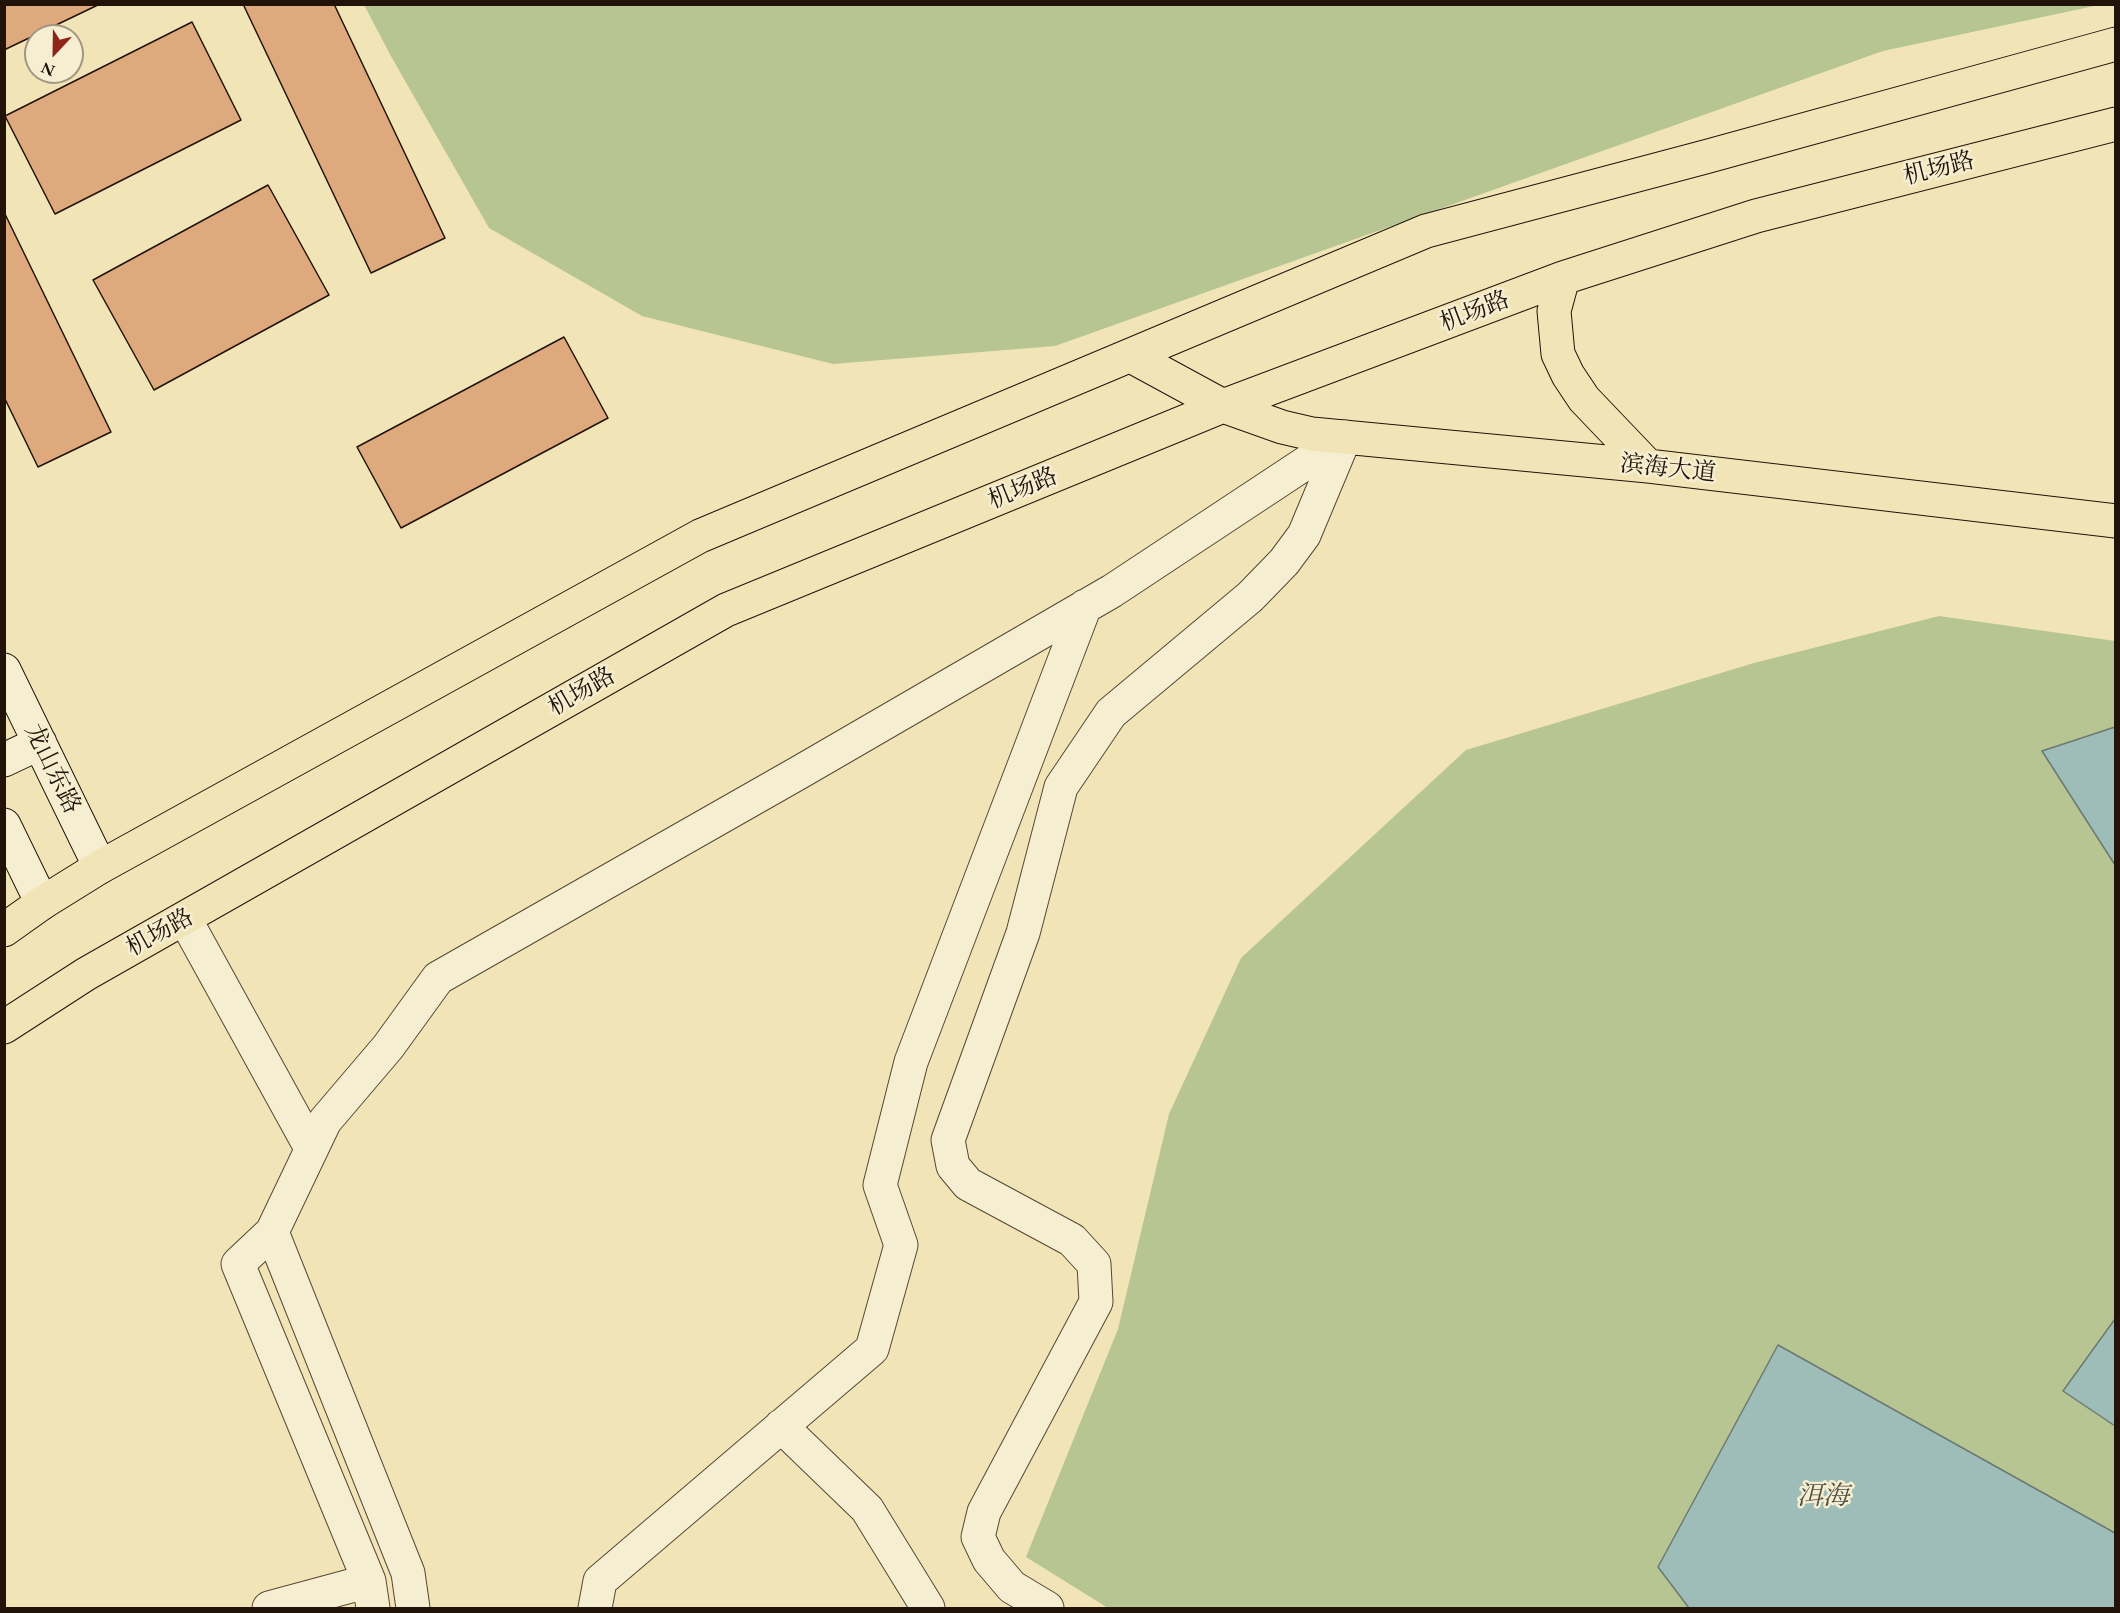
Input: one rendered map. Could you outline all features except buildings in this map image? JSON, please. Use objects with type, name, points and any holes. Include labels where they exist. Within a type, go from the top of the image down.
[{"type":"main road","points":[[4,930],[100,867],[700,536],[1426,231],[1706,157],[2115,44]]},
{"type":"main road","name":"机场路","points":[[4,1027],[86,974],[726,610],[1223,406],[1563,278],[1756,216],[2115,124]]},
{"type":"main road","points":[[1563,278],[1554,311],[1558,354],[1568,375],[1584,399],[1648,466]]},
{"type":"main road","name":"滨海大道","points":[[1131,356],[1223,406],[1282,427],[1312,434],[1648,466],[2115,521]]},
{"type":"street","points":[[269,1608],[371,1595],[238,1263],[272,1232],[325,1121],[388,1047],[438,978],[801,772],[1112,591],[1345,437]]},
{"type":"street","points":[[1047,1608],[1012,1587],[989,1560],[978,1537],[984,1512],[1096,1302],[1094,1264],[1072,1240],[968,1184],[953,1166],[948,1140],[1023,933],[1061,787],[1111,713],[1250,597],[1284,562],[1304,534],[1345,437]]},
{"type":"street","points":[[595,1608],[600,1581],[872,1349],[901,1245],[880,1185],[911,1062],[1085,606]]},
{"type":"street","name":"龙山东路","points":[[4,670],[100,867]]},
{"type":"street","points":[[4,760],[40,743]]},
{"type":"street","points":[[4,825],[42,903]]},
{"type":"street","points":[[185,919],[311,1148]]},
{"type":"street","points":[[272,1232],[408,1573],[413,1608]]},
{"type":"street","points":[[781,1426],[867,1509],[928,1608]]},
{"type":"green space","points":[[364,5],[2099,5],[1883,51],[1055,346],[833,364],[642,316],[489,228]]},
{"type":"green space","points":[[1939,616],[2115,641],[2115,727],[2042,751],[2115,865],[2115,1319],[2063,1391],[2115,1426],[2115,1533],[1778,1345],[1658,1567],[1689,1608],[1108,1608],[1026,1557],[1118,1329],[1169,1114],[1241,958],[1466,750],[1754,663]]},
{"type":"water","points":[[2116,727],[2115,865],[2042,751]]},
{"type":"water","points":[[2115,1319],[2115,1426],[2063,1391]]},
{"type":"water","name":"洱海","points":[[1778,1345],[2115,1533],[2115,1608],[1689,1608],[1658,1567]]}]
